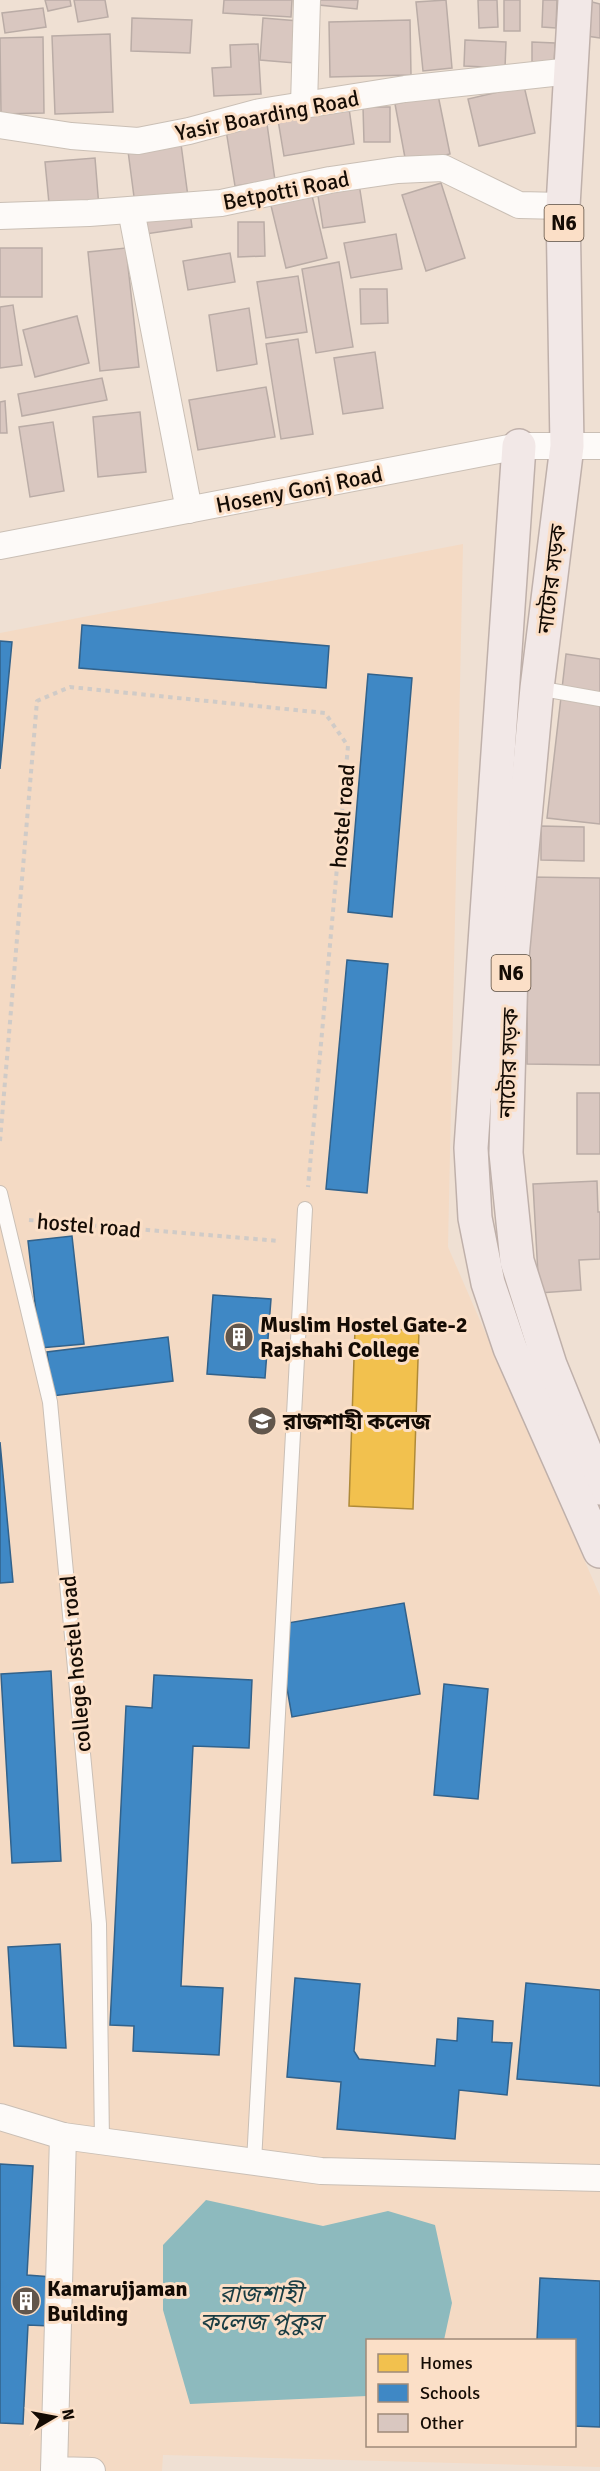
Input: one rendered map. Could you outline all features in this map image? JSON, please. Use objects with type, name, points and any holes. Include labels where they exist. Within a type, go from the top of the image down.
[{"type":"highway","name":"N6","points":[[567,446],[563,206],[575,0]]},
{"type":"highway","name":"নাটোর সড়ক","points":[[567,446],[537,688],[511,968],[506,1152],[517,1261],[550,1365],[600,1488]]},
{"type":"highway","points":[[519,447],[471,1148],[476,1218],[488,1283],[510,1347],[600,1551]]},
{"type":"street","points":[[304,105],[307,0]]},
{"type":"street","name":"Yasir Boarding Road","points":[[0,125],[71,136],[138,141],[189,131],[260,112],[405,89],[571,71]]},
{"type":"street","name":"Betpotti Road","points":[[0,216],[89,213],[221,203],[330,180],[398,170],[443,168],[519,205],[563,206]]},
{"type":"street","points":[[131,210],[189,510]]},
{"type":"street","name":"Hoseny Gonj Road","points":[[0,546],[519,447],[600,446]]},
{"type":"street","points":[[0,2116],[63,2136],[321,2171],[600,2178]]},
{"type":"street","points":[[63,2136],[54,2470],[92,2471]]},
{"type":"lane","points":[[537,688],[600,699]]},
{"type":"lane","name":"college hostel road","points":[[0,1193],[50,1402],[99,1924],[102,2141]]},
{"type":"lane","points":[[254,2162],[306,1209]]},
{"type":"path","name":"hostel road","points":[[0,1141],[37,701],[70,687],[325,713],[348,746],[306,1209],[285,1242],[23,1219]]},
{"type":"shaded area","name":"রাজশাহী কলেজ","points":[[463,544],[448,1247],[600,1596],[600,2467],[163,2455],[162,2471],[0,2471],[0,633]]},
{"type":"water","name":"রাজশাহী কলেজ পুকুর","points":[[206,2200],[323,2226],[388,2211],[435,2225],[452,2303],[444,2339],[366,2339],[366,2396],[190,2404],[163,2310],[163,2245]]},
{"type":"building: Homes","points":[[355,1329],[419,1330],[413,1509],[349,1506]]},
{"type":"building: Schools","points":[[82,625],[329,646],[326,688],[79,668]]},
{"type":"building: Schools","points":[[0,641],[12,642],[0,769]]},
{"type":"building: Schools","points":[[368,674],[412,678],[392,917],[348,912]]},
{"type":"building: Schools","points":[[347,960],[388,964],[367,1193],[326,1189]]},
{"type":"building: Schools","points":[[72,1236],[84,1344],[40,1348],[28,1241]]},
{"type":"building: Schools","name":"Muslim Hostel Gate-2 Rajshahi College","points":[[213,1295],[271,1299],[265,1378],[207,1374]]},
{"type":"building: Schools","points":[[168,1337],[173,1381],[52,1396],[47,1352]]},
{"type":"building: Schools","points":[[0,1442],[13,1582],[0,1583]]},
{"type":"building: Schools","points":[[404,1603],[420,1694],[292,1717],[276,1625]]},
{"type":"building: Schools","points":[[51,1671],[61,1861],[12,1863],[1,1674]]},
{"type":"building: Schools","points":[[154,1675],[252,1680],[249,1748],[193,1746],[181,1986],[223,1988],[219,2055],[133,2051],[134,2026],[110,2025],[126,1706],[152,1708]]},
{"type":"building: Schools","points":[[444,1684],[488,1689],[478,1799],[434,1795]]},
{"type":"building: Schools","points":[[60,1944],[66,2048],[14,2046],[8,1947]]},
{"type":"building: Schools","points":[[295,1978],[360,1984],[354,2051],[359,2059],[435,2066],[437,2039],[457,2041],[458,2018],[493,2021],[492,2042],[512,2043],[507,2095],[459,2090],[455,2139],[337,2129],[341,2082],[287,2077]]},
{"type":"building: Schools","points":[[526,1983],[600,1990],[600,2086],[517,2079]]},
{"type":"building: Schools","name":"Kamarujjaman Building","points":[[0,2164],[33,2166],[27,2275],[52,2277],[50,2326],[28,2325],[23,2424],[0,2423]]},
{"type":"building: Schools","points":[[540,2278],[600,2281],[600,2427],[576,2426],[576,2339],[537,2339]]},
{"type":"building: Other","points":[[45,0],[70,0],[71,6],[48,11]]},
{"type":"building: Other","points":[[74,0],[105,0],[108,17],[78,22]]},
{"type":"building: Other","points":[[224,0],[292,0],[291,17],[223,13]]},
{"type":"building: Other","points":[[320,0],[358,0],[357,9],[319,5]]},
{"type":"building: Other","points":[[446,0],[452,68],[423,71],[416,2]]},
{"type":"building: Other","points":[[478,0],[497,0],[498,27],[479,28]]},
{"type":"building: Other","points":[[504,0],[520,0],[520,31],[504,31]]},
{"type":"building: Other","points":[[543,0],[557,0],[556,28],[542,27]]},
{"type":"building: Other","points":[[592,2],[600,4],[600,38],[587,36]]},
{"type":"building: Other","points":[[43,8],[46,27],[5,33],[2,13]]},
{"type":"building: Other","points":[[132,18],[192,20],[190,53],[131,51]]},
{"type":"building: Other","points":[[263,18],[299,21],[295,63],[260,60]]},
{"type":"building: Other","points":[[410,20],[411,75],[330,77],[329,22]]},
{"type":"building: Other","points":[[110,34],[113,112],[55,114],[52,36]]},
{"type":"building: Other","points":[[43,37],[44,113],[1,114],[0,38]]},
{"type":"building: Other","points":[[465,40],[506,42],[505,68],[464,66]]},
{"type":"building: Other","points":[[532,42],[555,43],[554,69],[532,69]]},
{"type":"building: Other","points":[[258,44],[261,94],[214,96],[212,68],[231,67],[230,45]]},
{"type":"building: Other","points":[[524,86],[535,133],[479,146],[468,99]]},
{"type":"building: Other","points":[[438,95],[450,154],[406,163],[395,104]]},
{"type":"building: Other","points":[[363,107],[390,107],[390,142],[364,142]]},
{"type":"building: Other","points":[[349,108],[354,144],[284,156],[278,120]]},
{"type":"building: Other","points":[[267,124],[275,180],[235,186],[226,130]]},
{"type":"building: Other","points":[[181,144],[192,227],[139,235],[128,151]]},
{"type":"building: Other","points":[[95,158],[100,220],[51,224],[45,162]]},
{"type":"building: Other","points":[[357,171],[365,222],[323,228],[315,177]]},
{"type":"building: Other","points":[[308,179],[327,258],[286,268],[267,189]]},
{"type":"building: Other","points":[[441,183],[465,258],[426,271],[402,195]]},
{"type":"building: Other","points":[[238,222],[264,222],[265,256],[238,257]]},
{"type":"building: Other","points":[[396,234],[402,269],[351,278],[344,243]]},
{"type":"building: Other","points":[[0,248],[42,248],[42,297],[0,297]]},
{"type":"building: Other","points":[[126,248],[139,367],[100,371],[88,252]]},
{"type":"building: Other","points":[[230,253],[235,282],[188,290],[183,261]]},
{"type":"building: Other","points":[[339,262],[353,347],[316,353],[302,269]]},
{"type":"building: Other","points":[[298,276],[307,332],[266,338],[257,282]]},
{"type":"building: Other","points":[[360,289],[387,289],[388,323],[361,324]]},
{"type":"building: Other","points":[[13,305],[22,365],[0,368],[0,307]]},
{"type":"building: Other","points":[[249,308],[257,364],[217,371],[209,315]]},
{"type":"building: Other","points":[[77,316],[89,363],[35,377],[23,330]]},
{"type":"building: Other","points":[[298,339],[313,434],[281,439],[266,344]]},
{"type":"building: Other","points":[[375,352],[383,408],[343,414],[334,358]]},
{"type":"building: Other","points":[[102,378],[107,400],[22,416],[18,394]]},
{"type":"building: Other","points":[[266,387],[275,437],[198,450],[189,400]]},
{"type":"building: Other","points":[[5,401],[7,433],[0,433],[0,402]]},
{"type":"building: Other","points":[[140,412],[146,472],[98,477],[93,417]]},
{"type":"building: Other","points":[[53,422],[64,491],[30,497],[19,427]]},
{"type":"building: Other","points":[[566,654],[600,659],[600,824],[547,818]]},
{"type":"building: Other","points":[[541,826],[584,827],[584,861],[541,860]]},
{"type":"building: Other","points":[[528,877],[600,878],[600,1065],[527,1064]]},
{"type":"building: Other","points":[[577,1093],[600,1093],[600,1154],[577,1154]]},
{"type":"building: Other","points":[[597,1181],[598,1212],[600,1212],[600,1259],[579,1260],[581,1290],[539,1293],[533,1184]]},
{"type":"place","name":"Muslim Hostel Gate-2 Rajshahi College","points":[[239,1337]]},
{"type":"place","name":"রাজশাহী কলেজ","points":[[262,1421]]},
{"type":"place","name":"Kamarujjaman Building","points":[[26,2301]]}]
